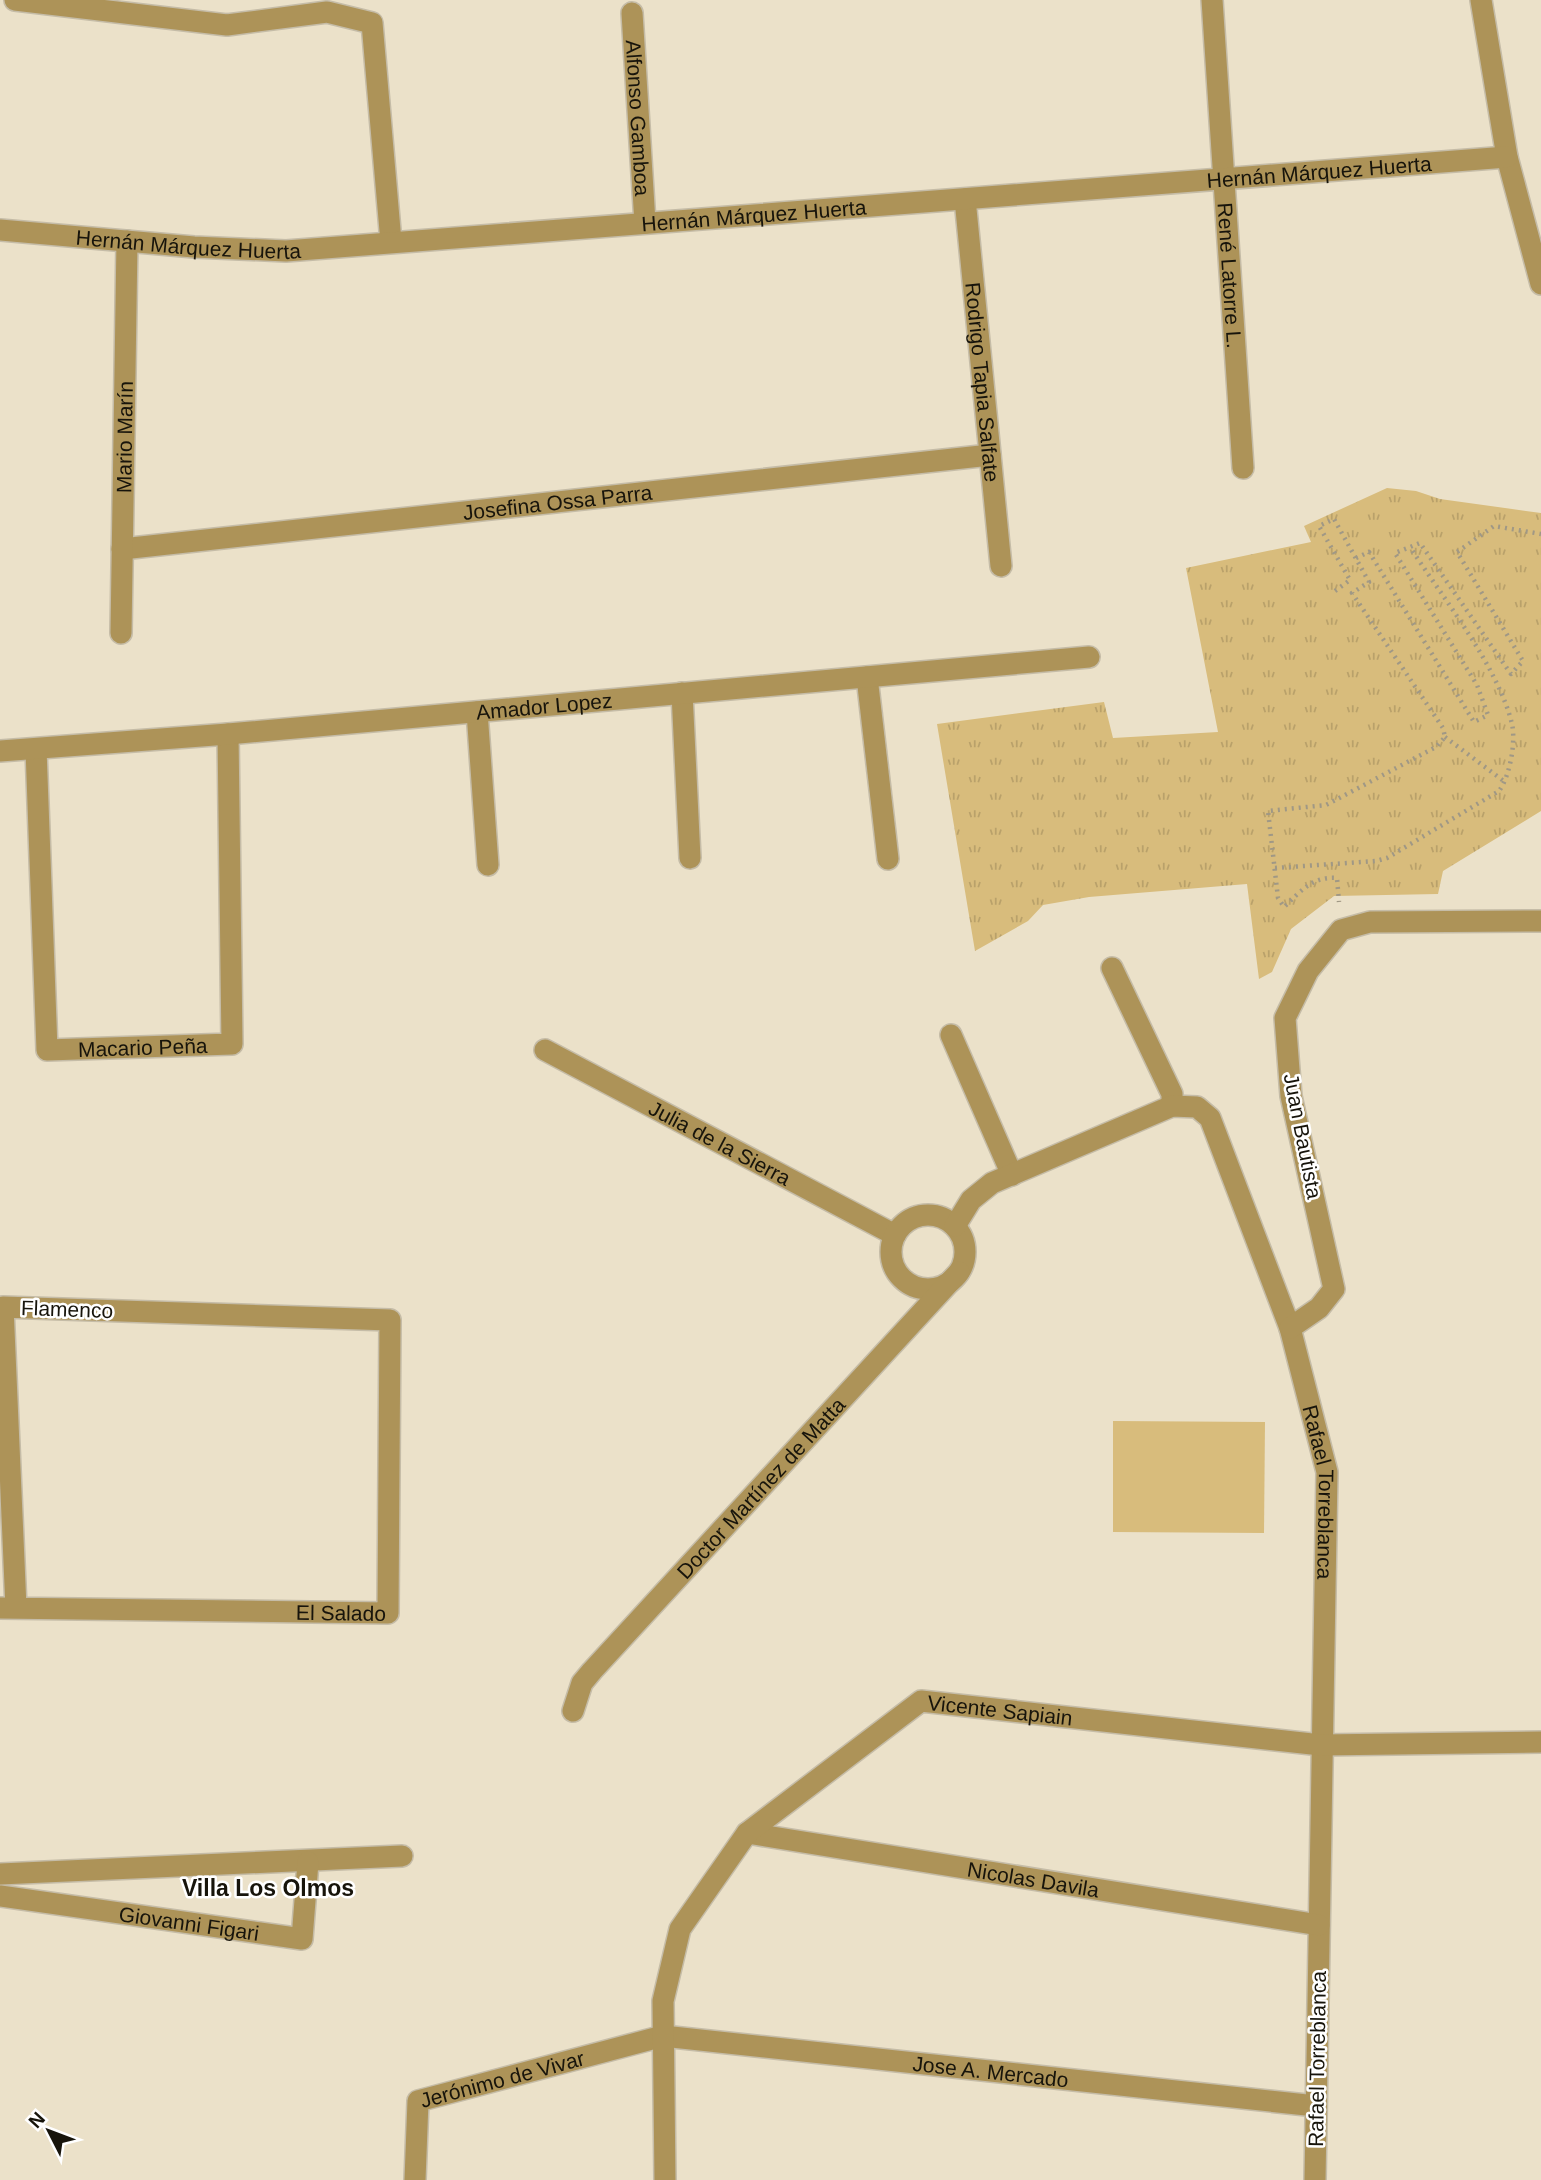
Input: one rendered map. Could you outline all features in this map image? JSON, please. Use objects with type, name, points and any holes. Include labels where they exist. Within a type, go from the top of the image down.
[{"type":"street","points":[[15,0],[227,25],[327,12],[372,23],[391,242]]},
{"type":"street","name":"René Latorre L.","points":[[1212,0],[1243,468]]},
{"type":"street","points":[[1481,0],[1507,157],[1533,221],[1541,284]]},
{"type":"street","name":"Alfonso Gamboa","points":[[632,13],[645,223]]},
{"type":"street","name":"Hernán Márquez Huerta","points":[[0,230],[286,251],[1507,157]]},
{"type":"street","name":"Rodrigo Tapia Salfate","points":[[965,199],[1001,566]]},
{"type":"street","name":"Mario Marín","points":[[121,633],[127,241]]},
{"type":"street","name":"Josefina Ossa Parra","points":[[122,549],[990,455]]},
{"type":"street","name":"Amador Lopez","points":[[0,751],[228,734],[1089,657]]},
{"type":"street","points":[[867,677],[888,859]]},
{"type":"street","points":[[682,693],[691,858]]},
{"type":"street","points":[[477,712],[488,865]]},
{"type":"street","name":"Macario Peña","points":[[36,749],[47,1050],[232,1044],[228,734]]},
{"type":"street","points":[[1340,930],[1370,922],[1541,921]]},
{"type":"street","name":"Juan Bautista","points":[[1290,1328],[1319,1308],[1334,1289],[1291,1096],[1285,1018],[1308,971],[1340,930]]},
{"type":"street","points":[[955,1226],[971,1200],[992,1183],[1172,1107],[1171,1094],[1112,968]]},
{"type":"street","points":[[950,1035],[1012,1175]]},
{"type":"street","name":"Julia de la Sierra","points":[[545,1050],[895,1235]]},
{"type":"street","name":"Rafael Torreblanca","points":[[1172,1107],[1196,1107],[1210,1118],[1290,1328],[1327,1472],[1315,2180]]},
{"type":"street","points":[[932,1214],[955,1226],[965,1247],[965,1259],[959,1272],[939,1288],[914,1286],[899,1276],[892,1264],[891,1247],[903,1224],[919,1216],[932,1214]]},
{"type":"street","name":"Doctor Martínez de Matta","points":[[573,1711],[582,1683],[592,1671],[959,1272]]},
{"type":"street","name":"Flamenco","points":[[8,1608],[4,1307],[390,1320]]},
{"type":"street","name":"El Salado","points":[[8,1608],[388,1613],[390,1320]]},
{"type":"street","name":"Vicente Sapiain","points":[[665,2180],[663,2001],[680,1929],[747,1833],[921,1701],[1321,1745],[1541,1742]]},
{"type":"street","name":"Nicolas Davila","points":[[747,1833],[1319,1925]]},
{"type":"street","name":"Giovanni Figari","points":[[0,1874],[402,1856]]},
{"type":"street","name":"Giovanni Figari","points":[[0,1895],[302,1939],[308,1862]]},
{"type":"street","name":"Jose A. Mercado","points":[[663,2036],[1316,2106]]},
{"type":"street","name":"Jerónimo de Vivar","points":[[415,2180],[418,2101],[663,2036]]},
{"type":"path","points":[[1335,592],[1350,580],[1319,526],[1334,519],[1369,582],[1352,593],[1443,728],[1445,737],[1505,782]]},
{"type":"path","points":[[1356,558],[1369,552],[1474,722],[1488,715],[1477,685],[1395,553],[1420,543],[1511,674],[1523,661],[1457,552],[1494,526],[1541,534]]},
{"type":"path","points":[[1275,868],[1376,862],[1387,858],[1499,791],[1505,782],[1513,727],[1504,701],[1486,665],[1410,547]]},
{"type":"path","points":[[1340,930],[1337,878],[1323,877],[1308,884],[1284,907],[1278,898],[1268,811],[1326,806],[1436,747],[1445,737]]},
{"type":"green space","points":[[1387,488],[1416,491],[1440,499],[1541,513],[1541,811],[1443,871],[1438,894],[1334,896],[1291,929],[1272,972],[1259,979],[1247,884],[1089,897],[1043,905],[1028,921],[975,951],[937,724],[1104,702],[1113,738],[1218,732],[1186,568],[1311,542],[1304,526]]},
{"type":"green space","points":[[1113,1421],[1265,1422],[1264,1533],[1113,1532]]},
{"type":"district","name":"Villa Los Olmos","points":[[268,1888]]}]
